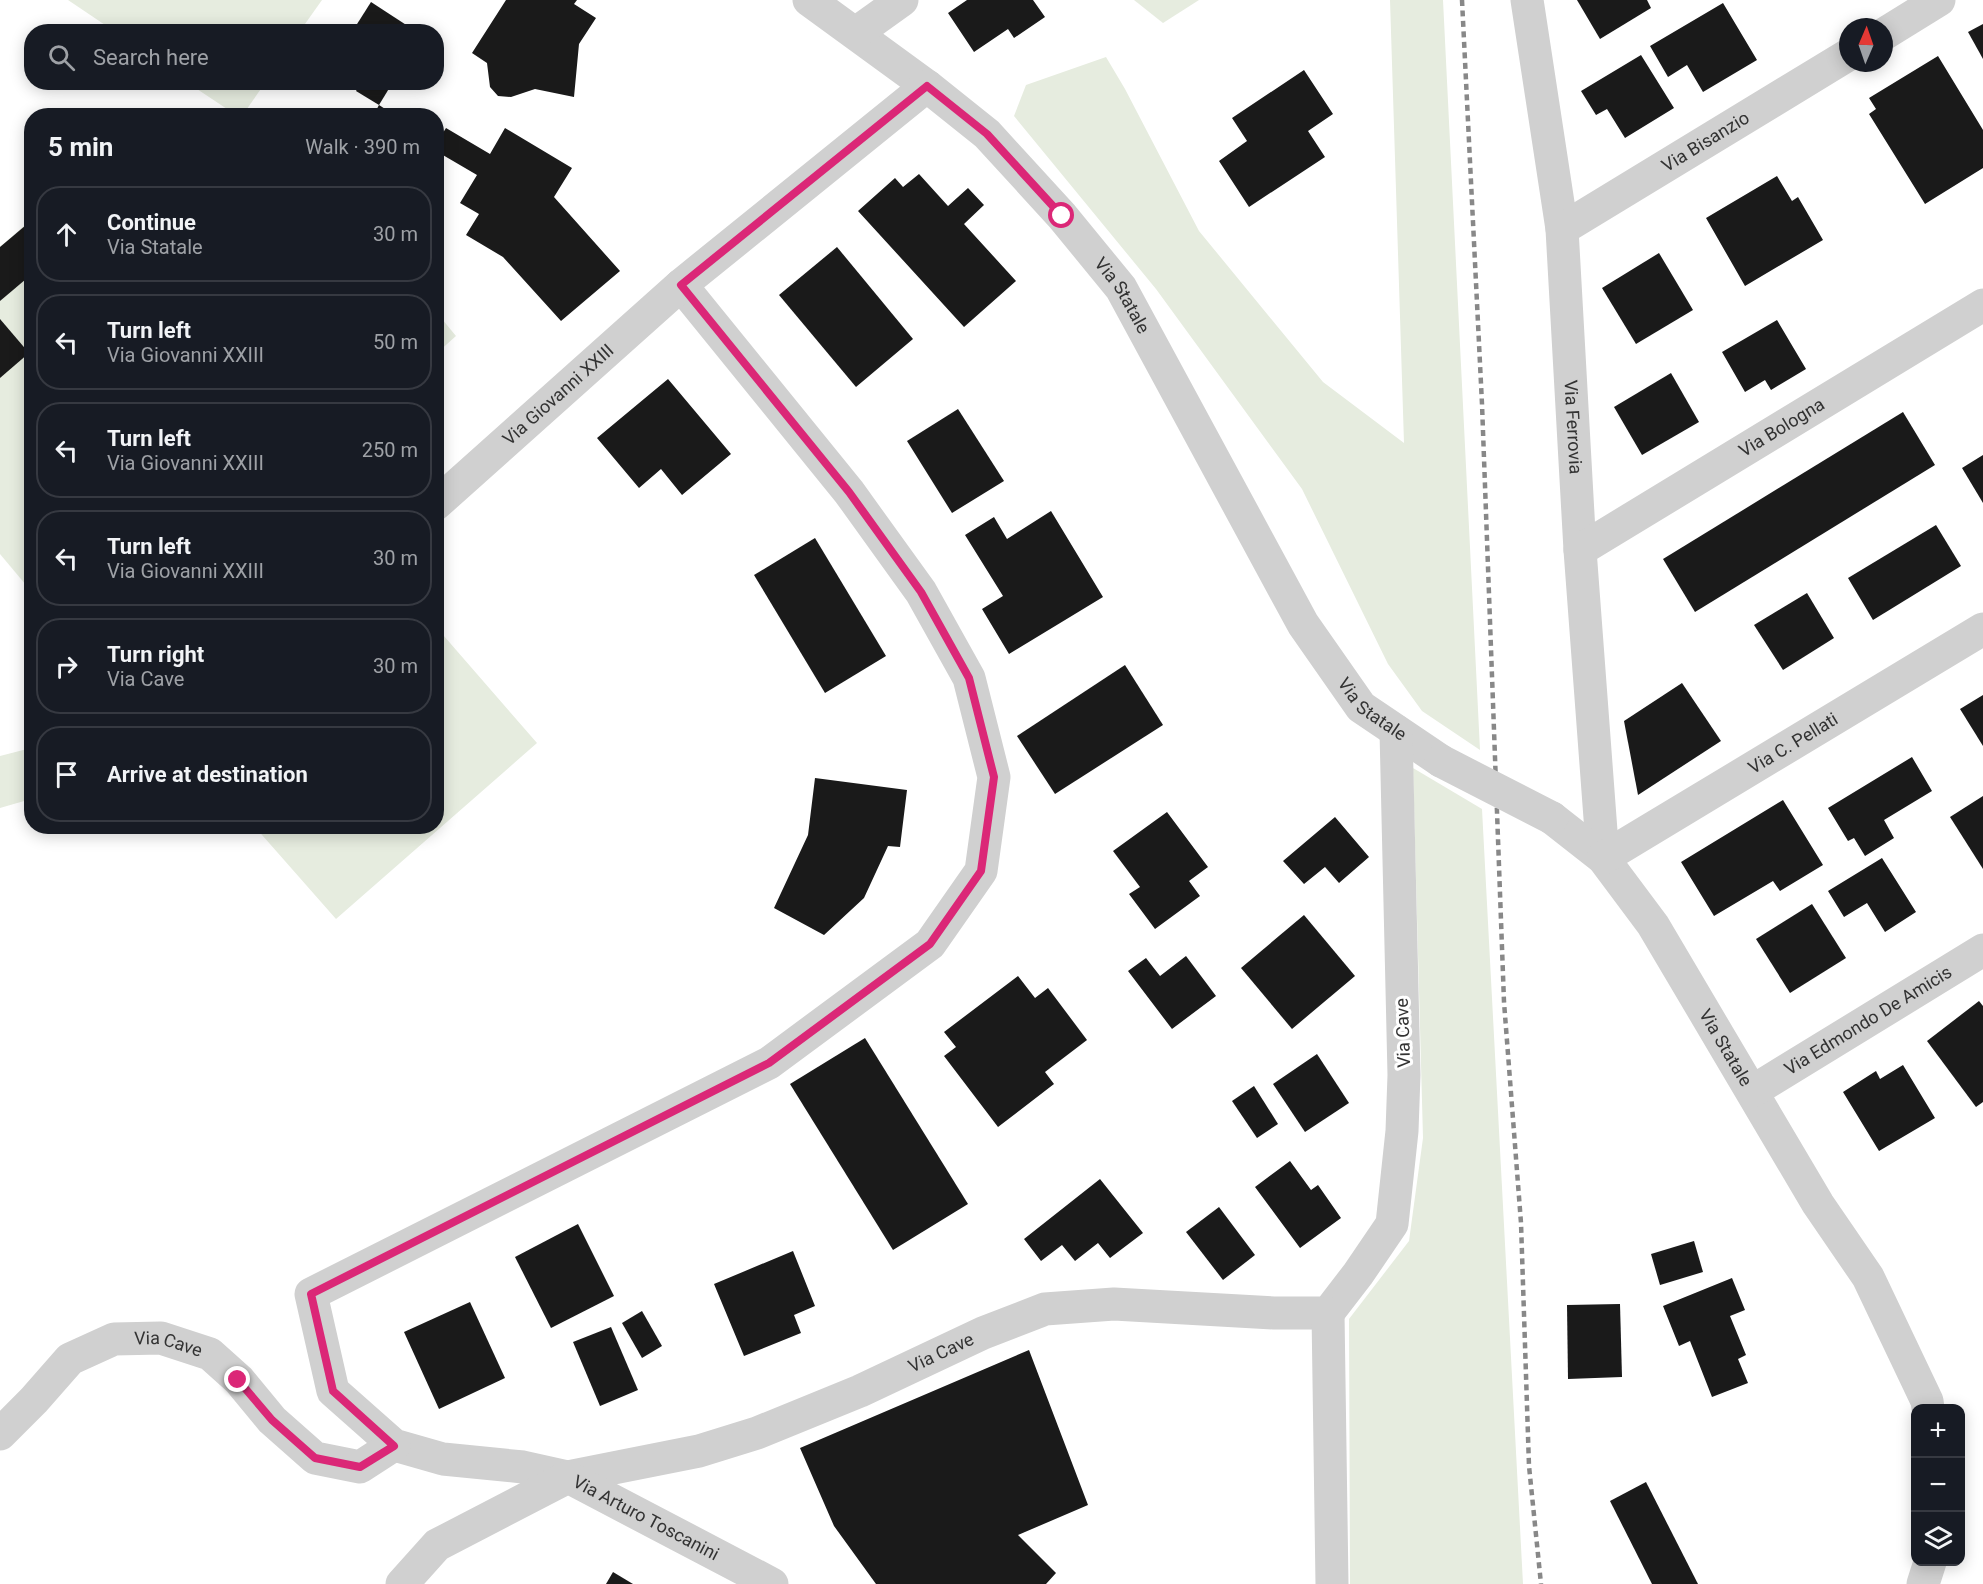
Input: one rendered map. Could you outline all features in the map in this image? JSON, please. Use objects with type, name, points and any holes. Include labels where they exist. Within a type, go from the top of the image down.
[{"type":"street","name":"Via Statale","points":[[809,0],[927,86],[987,134],[1062,216],[1121,288],[1303,624],[1361,707],[1441,761],[1552,818],[1603,858],[1653,926],[1818,1204],[1868,1277],[1927,1404]]},
{"type":"street","points":[[856,33],[902,0]]},
{"type":"street","name":"Via Ferrovia","points":[[1527,0],[1562,229],[1580,550],[1603,858]]},
{"type":"street","points":[[1893,28],[1939,0]]},
{"type":"street","name":"Via Bisanzio","points":[[1562,229],[1839,60]]},
{"type":"street","name":"Via Giovanni XXIII","points":[[444,497],[681,285],[927,86]]},
{"type":"street","points":[[568,1477],[523,1467],[443,1459],[394,1446],[333,1391],[311,1294],[769,1063],[930,944],[981,871],[994,777],[969,678],[921,592],[849,492],[681,285]]},
{"type":"street","name":"Via Bologna","points":[[1580,550],[1983,305]]},
{"type":"street","name":"Via C. Pellati","points":[[1603,858],[1983,629]]},
{"type":"street","name":"Via Cave","points":[[568,1477],[699,1451],[757,1433],[860,1391],[983,1334],[1045,1309],[1114,1304],[1274,1313],[1328,1312],[1358,1274],[1392,1224],[1402,1131],[1404,1075],[1395,731]]},
{"type":"street","name":"Via Edmondo De Amicis","points":[[1753,1091],[1983,950]]},
{"type":"street","points":[[1328,1312],[1332,1584]]},
{"type":"street","name":"Via Cave","points":[[0,1434],[70,1359],[114,1339],[161,1338],[210,1354],[238,1380],[272,1420],[315,1458],[360,1467],[394,1446]]},
{"type":"street","name":"Via Arturo Toscanini","points":[[402,1584],[437,1545],[568,1477],[772,1584]]},
{"type":"street","points":[[1923,1584],[1929,1566]]},
{"type":"shaded area","points":[[68,0],[322,0],[305,24],[104,24]]},
{"type":"shaded area","points":[[1134,0],[1199,0],[1163,23]]},
{"type":"shaded area","points":[[1390,0],[1443,0],[1480,750],[1422,711],[1388,664],[1302,489],[1156,289],[1014,116],[1026,85],[1106,57],[1199,231],[1323,382],[1404,443]]},
{"type":"shaded area","points":[[198,90],[260,90],[248,108],[226,108]]},
{"type":"shaded area","points":[[24,226],[24,583],[0,554],[0,247]]},
{"type":"shaded area","points":[[444,321],[456,336],[444,347]]},
{"type":"shaded area","points":[[444,636],[537,743],[444,824]]},
{"type":"shaded area","points":[[24,750],[24,801],[0,808],[0,756]]},
{"type":"shaded area","points":[[1413,768],[1482,809],[1523,1584],[1350,1584],[1349,1319],[1409,1241],[1423,1138]]},
{"type":"shaded area","points":[[261,834],[433,834],[336,919]]},
{"type":"building","points":[[506,0],[577,0],[574,4],[596,18],[579,44],[574,97],[535,89],[511,97],[498,96],[490,87],[487,63],[472,53]]},
{"type":"building","points":[[967,0],[1033,0],[1045,17],[1014,38],[1008,29],[974,52],[948,13]]},
{"type":"building","points":[[1577,0],[1647,0],[1651,8],[1600,39]]},
{"type":"building","points":[[371,2],[405,24],[357,24]]},
{"type":"building","points":[[1723,3],[1757,60],[1703,92],[1687,65],[1668,77],[1650,46]]},
{"type":"building","points":[[1983,24],[1983,59],[1968,32]]},
{"type":"building","points":[[1641,55],[1674,108],[1625,138],[1607,109],[1596,115],[1581,91]]},
{"type":"building","points":[[1938,56],[1983,130],[1983,168],[1925,204],[1869,114],[1876,109],[1869,98]]},
{"type":"building","points":[[1304,70],[1333,114],[1308,131],[1325,157],[1249,207],[1219,161],[1247,141],[1232,118]]},
{"type":"building","points":[[357,90],[388,90],[379,105]]},
{"type":"building","points":[[446,128],[490,154],[505,128],[572,168],[554,197],[620,271],[561,321],[503,257],[466,235],[479,214],[460,203],[477,175],[444,156]]},
{"type":"building","points":[[919,174],[948,206],[968,188],[984,205],[964,224],[1016,281],[964,327],[858,211],[895,178],[903,187]]},
{"type":"building","points":[[1777,176],[1792,201],[1798,197],[1823,240],[1745,286],[1706,218]]},
{"type":"building","points":[[24,227],[24,281],[0,301],[0,247]]},
{"type":"building","points":[[837,247],[913,339],[856,387],[779,295]]},
{"type":"building","points":[[1659,253],[1693,310],[1636,344],[1602,288]]},
{"type":"building","points":[[0,319],[24,347],[24,357],[0,378]]},
{"type":"building","points":[[1777,320],[1806,369],[1771,390],[1765,380],[1745,392],[1722,352]]},
{"type":"building","points":[[1671,373],[1699,422],[1642,455],[1614,407]]},
{"type":"building","points":[[668,379],[731,454],[682,495],[661,469],[639,488],[597,438]]},
{"type":"building","points":[[958,409],[1004,481],[952,513],[907,441]]},
{"type":"building","points":[[1903,412],[1935,465],[1695,612],[1663,559]]},
{"type":"building","points":[[1983,455],[1983,503],[1962,468]]},
{"type":"building","points":[[1051,511],[1103,597],[1009,654],[982,609],[1003,596],[965,535],[994,517],[1007,539]]},
{"type":"building","points":[[1936,525],[1961,566],[1873,620],[1848,578]]},
{"type":"building","points":[[815,538],[886,656],[825,693],[754,575]]},
{"type":"building","points":[[1807,593],[1834,638],[1783,670],[1754,625]]},
{"type":"building","points":[[1125,665],[1163,725],[1055,794],[1017,736]]},
{"type":"building","points":[[1682,683],[1721,741],[1638,795],[1624,721]]},
{"type":"building","points":[[1983,695],[1983,746],[1960,709]]},
{"type":"building","points":[[1912,757],[1932,791],[1884,820],[1894,838],[1865,856],[1854,838],[1848,841],[1828,808]]},
{"type":"building","points":[[815,778],[907,790],[900,847],[888,846],[864,898],[824,935],[774,908],[808,835]]},
{"type":"building","points":[[1983,796],[1983,869],[1950,817]]},
{"type":"building","points":[[1783,800],[1823,865],[1780,891],[1773,881],[1714,916],[1681,862]]},
{"type":"building","points":[[1167,812],[1208,867],[1189,881],[1200,896],[1155,929],[1129,894],[1140,887],[1113,851]]},
{"type":"building","points":[[1335,817],[1369,857],[1339,883],[1325,867],[1304,884],[1283,861]]},
{"type":"building","points":[[1882,858],[1916,912],[1885,932],[1867,903],[1844,917],[1828,891]]},
{"type":"building","points":[[1812,904],[1846,958],[1790,993],[1756,939]]},
{"type":"building","points":[[1304,915],[1355,976],[1292,1029],[1241,968]]},
{"type":"building","points":[[1186,956],[1216,996],[1172,1029],[1128,971],[1146,958],[1160,976]]},
{"type":"building","points":[[1018,976],[1035,998],[1048,988],[1087,1040],[1045,1072],[1054,1084],[998,1127],[944,1056],[956,1047],[944,1032]]},
{"type":"building","points":[[1979,1001],[1983,1006],[1983,1102],[1976,1107],[1927,1041]]},
{"type":"building","points":[[865,1038],[968,1204],[893,1250],[790,1084]]},
{"type":"building","points":[[1317,1054],[1349,1103],[1305,1132],[1273,1084]]},
{"type":"building","points":[[1903,1065],[1935,1118],[1879,1151],[1843,1092],[1876,1071],[1880,1079]]},
{"type":"building","points":[[1254,1086],[1278,1124],[1257,1138],[1232,1101]]},
{"type":"building","points":[[1290,1161],[1311,1190],[1318,1185],[1341,1218],[1300,1248],[1255,1187]]},
{"type":"building","points":[[1100,1179],[1143,1233],[1110,1258],[1098,1243],[1075,1261],[1062,1245],[1041,1261],[1024,1239]]},
{"type":"building","points":[[1219,1207],[1255,1255],[1223,1280],[1186,1232]]},
{"type":"building","points":[[578,1224],[614,1296],[551,1328],[515,1257]]},
{"type":"building","points":[[1694,1241],[1703,1272],[1660,1285],[1651,1254]]},
{"type":"building","points":[[793,1251],[815,1306],[794,1315],[801,1333],[744,1356],[714,1284]]},
{"type":"building","points":[[1732,1278],[1745,1310],[1730,1316],[1746,1355],[1738,1359],[1748,1383],[1712,1397],[1690,1341],[1679,1346],[1663,1306]]},
{"type":"building","points":[[470,1302],[505,1378],[439,1409],[404,1332]]},
{"type":"building","points":[[1620,1304],[1622,1377],[1568,1379],[1567,1305]]},
{"type":"building","points":[[642,1311],[662,1346],[642,1358],[622,1323]]},
{"type":"building","points":[[611,1327],[638,1390],[600,1406],[573,1342]]},
{"type":"building","points":[[1029,1350],[1088,1505],[1018,1535],[1056,1573],[1046,1584],[876,1584],[834,1526],[800,1448]]},
{"type":"building","points":[[1646,1482],[1698,1584],[1652,1584],[1610,1501]]},
{"type":"building","points":[[613,1572],[633,1584],[606,1584]]},
{"type":"railway","points":[[1462,0],[1482,404],[1504,1002],[1521,1223],[1529,1466],[1541,1584]]},
{"type":"route","points":[[238,1380],[272,1420],[315,1458],[360,1467],[394,1446],[333,1391],[311,1294],[769,1063],[930,944],[981,871],[994,777],[969,678],[921,592],[849,492],[681,285],[927,86],[987,134],[1062,216]]}]
